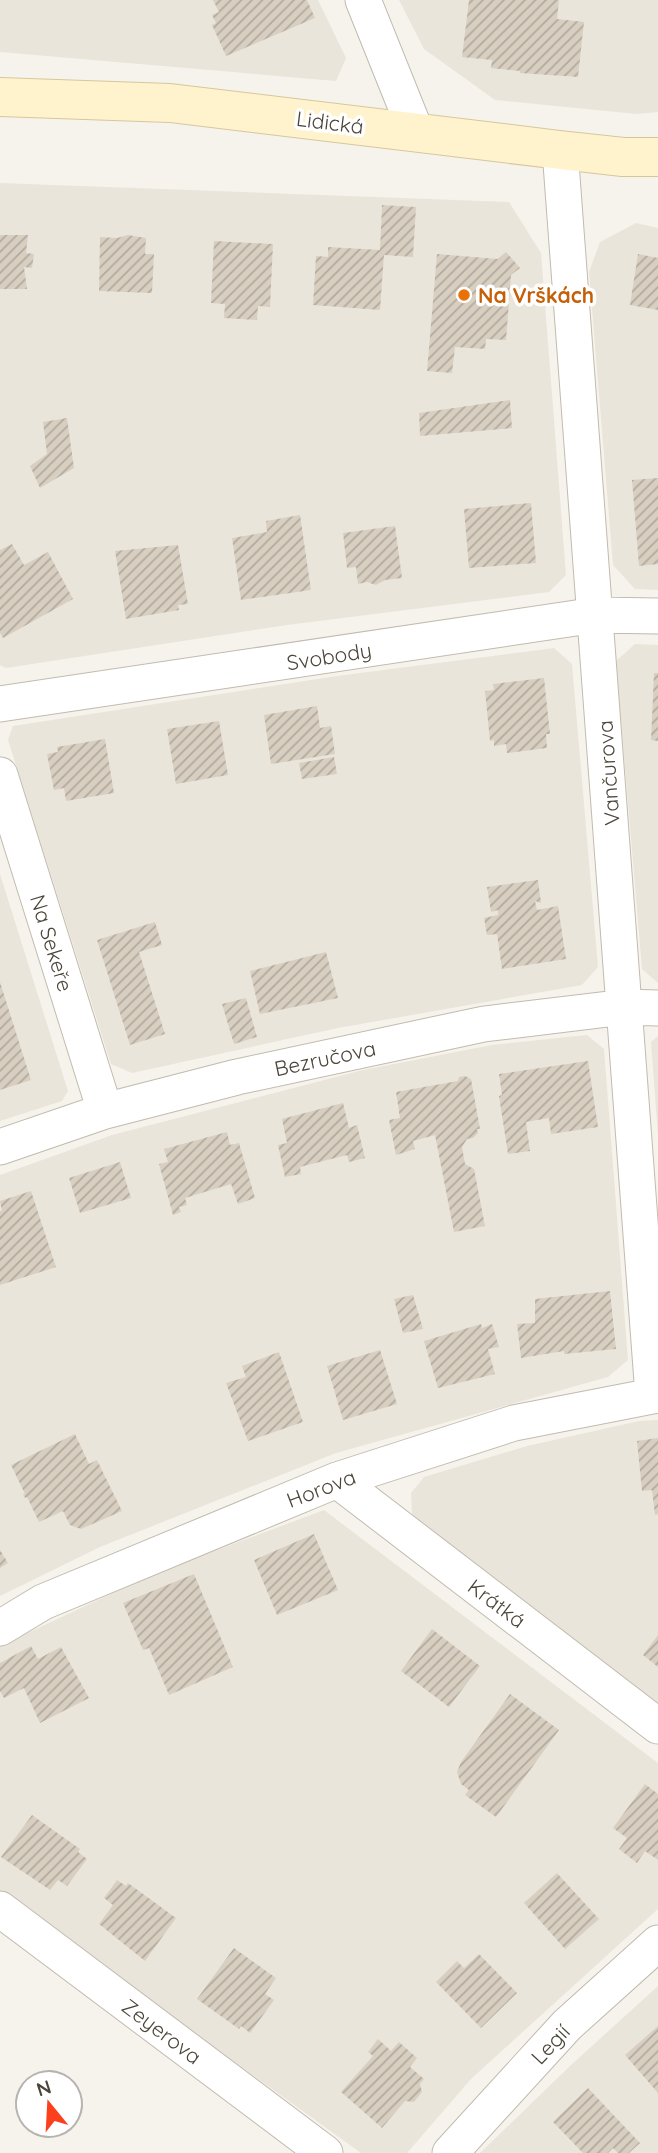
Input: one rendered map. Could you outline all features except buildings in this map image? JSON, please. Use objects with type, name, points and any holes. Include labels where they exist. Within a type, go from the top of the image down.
[{"type":"street","points":[[363,0],[416,132]]},
{"type":"street","name":"Lidická","points":[[0,97],[170,103],[654,161]]},
{"type":"street","name":"Vančurova","points":[[559,150],[596,615],[642,1008],[656,1395]]},
{"type":"street","name":"Svobody","points":[[0,704],[596,615],[658,616]]},
{"type":"street","name":"Na Sekeře","points":[[0,775],[105,1111]]},
{"type":"street","name":"Bezručova","points":[[0,1147],[105,1111],[237,1077],[484,1024],[642,1008]]},
{"type":"street","name":"Horova","points":[[0,1628],[43,1602],[337,1480],[514,1423],[656,1395]]},
{"type":"street","name":"Krátká","points":[[337,1480],[658,1726]]},
{"type":"street","name":"Zeyerova","points":[[0,1909],[325,2153]]},
{"type":"street","name":"Legií","points":[[450,2153],[567,2025],[658,1944]]},
{"type":"shaded area","points":[[0,0],[318,0],[346,58],[336,81],[0,52]]},
{"type":"shaded area","points":[[399,0],[658,0],[658,112],[637,114],[495,100],[424,49]]},
{"type":"shaded area","points":[[0,183],[509,202],[541,253],[566,575],[549,592],[287,625],[6,668],[0,665]]},
{"type":"shaded area","points":[[636,223],[658,228],[658,590],[635,589],[613,565],[589,272],[600,242]]},
{"type":"shaded area","points":[[635,644],[658,645],[658,983],[642,969],[616,661]]},
{"type":"shaded area","points":[[554,648],[572,664],[598,967],[582,985],[338,1028],[132,1073],[111,1064],[8,740],[13,726],[337,676]]},
{"type":"shaded area","points":[[0,874],[68,1091],[62,1101],[0,1121]]},
{"type":"shaded area","points":[[587,1035],[604,1049],[628,1360],[608,1377],[336,1453],[100,1547],[0,1596],[0,1175],[112,1135],[363,1070],[492,1045]]},
{"type":"shaded area","points":[[658,1036],[658,1136],[651,1042]]},
{"type":"shaded area","points":[[658,1420],[658,1703],[425,1527],[412,1514],[411,1493],[424,1477],[527,1446],[639,1421]]},
{"type":"shaded area","points":[[324,1510],[658,1763],[658,1909],[471,2079],[407,2153],[361,2153],[0,1893],[0,1646],[151,1575]]},
{"type":"shaded area","points":[[658,1986],[658,2153],[480,2153],[571,2065]]},
{"type":"place","name":"Na Vrškách","points":[[464,295]]}]
